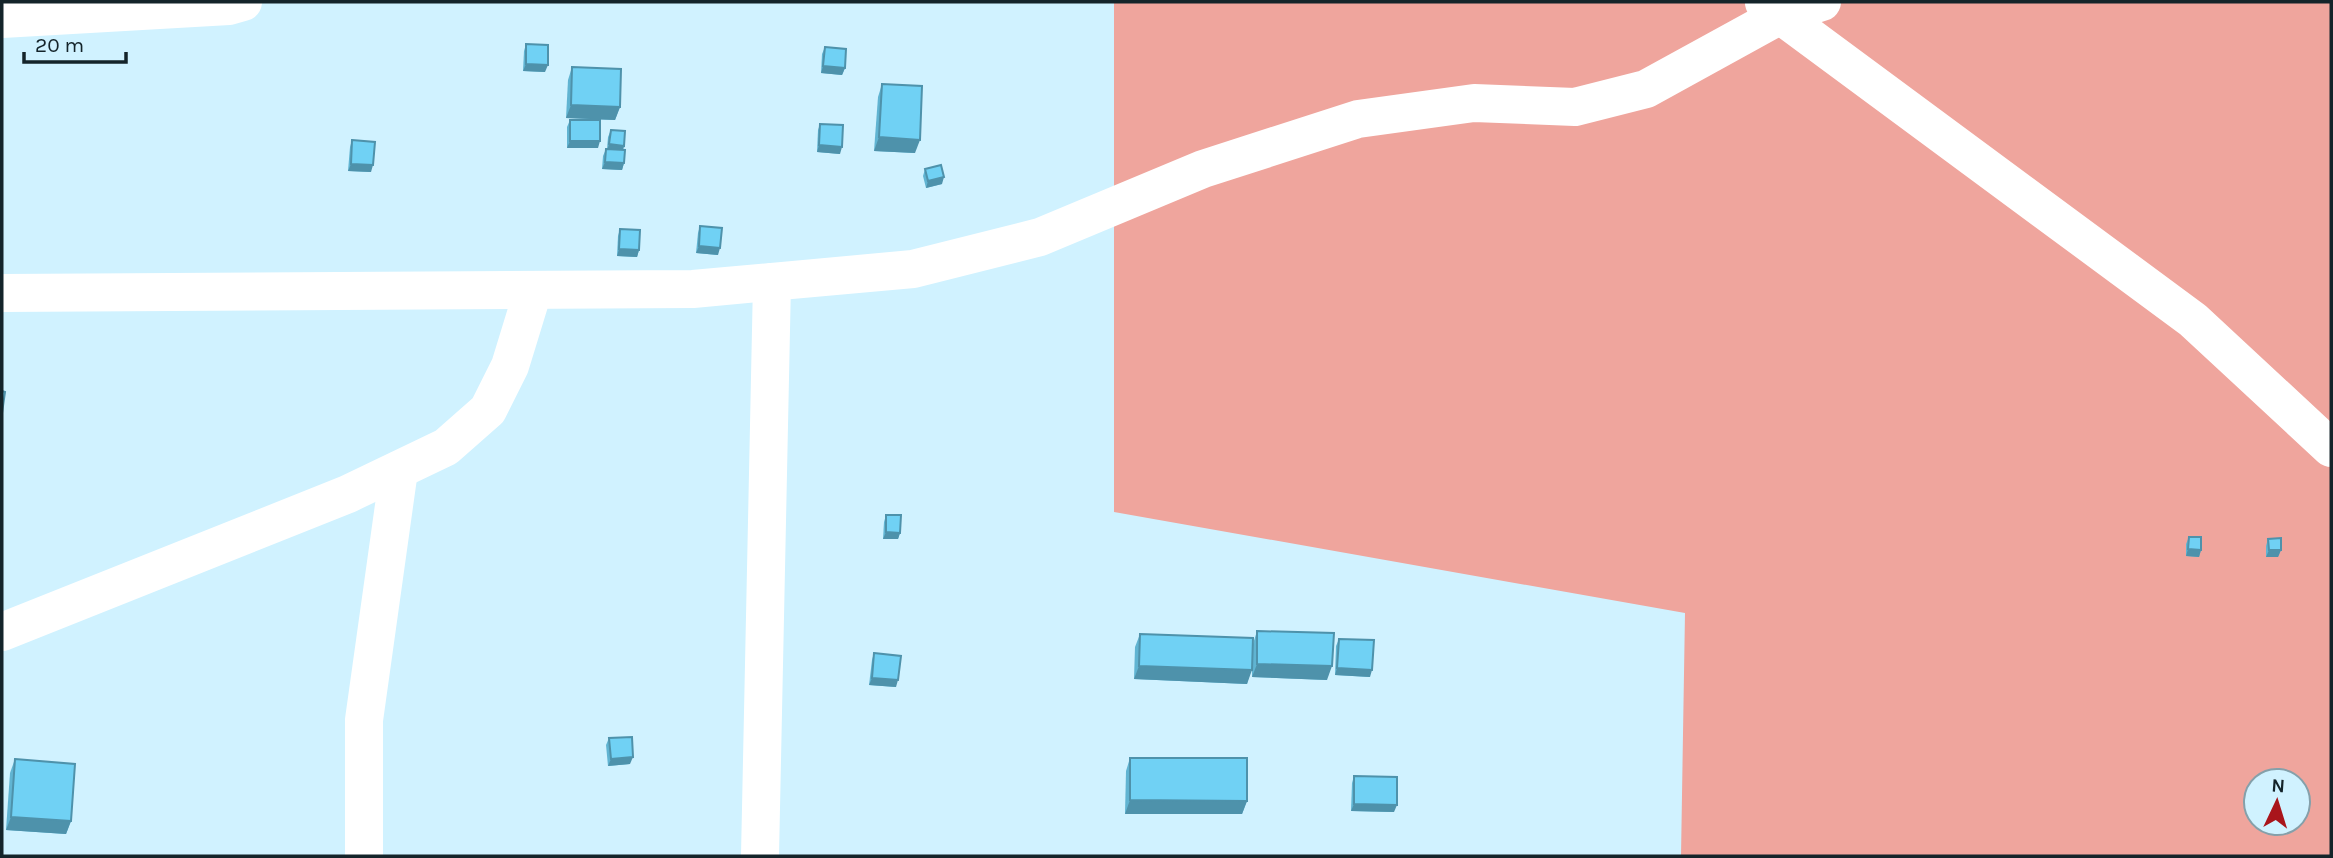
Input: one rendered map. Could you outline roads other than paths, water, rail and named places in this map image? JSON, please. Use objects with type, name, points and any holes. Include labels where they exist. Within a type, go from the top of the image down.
[{"type":"street","points":[[2,19],[229,6],[243,2]]},
{"type":"street","points":[[2,293],[693,289],[913,269],[1040,237],[1203,169],[1358,119],[1474,103],[1575,107],[1646,89],[1770,9],[1822,2]]},
{"type":"street","points":[[1770,9],[2193,320],[2331,448]]},
{"type":"street","points":[[760,856],[772,282]]},
{"type":"street","points":[[2,632],[348,494],[446,446],[488,410],[510,366],[533,291]]},
{"type":"street","points":[[364,856],[364,720],[399,470]]}]
